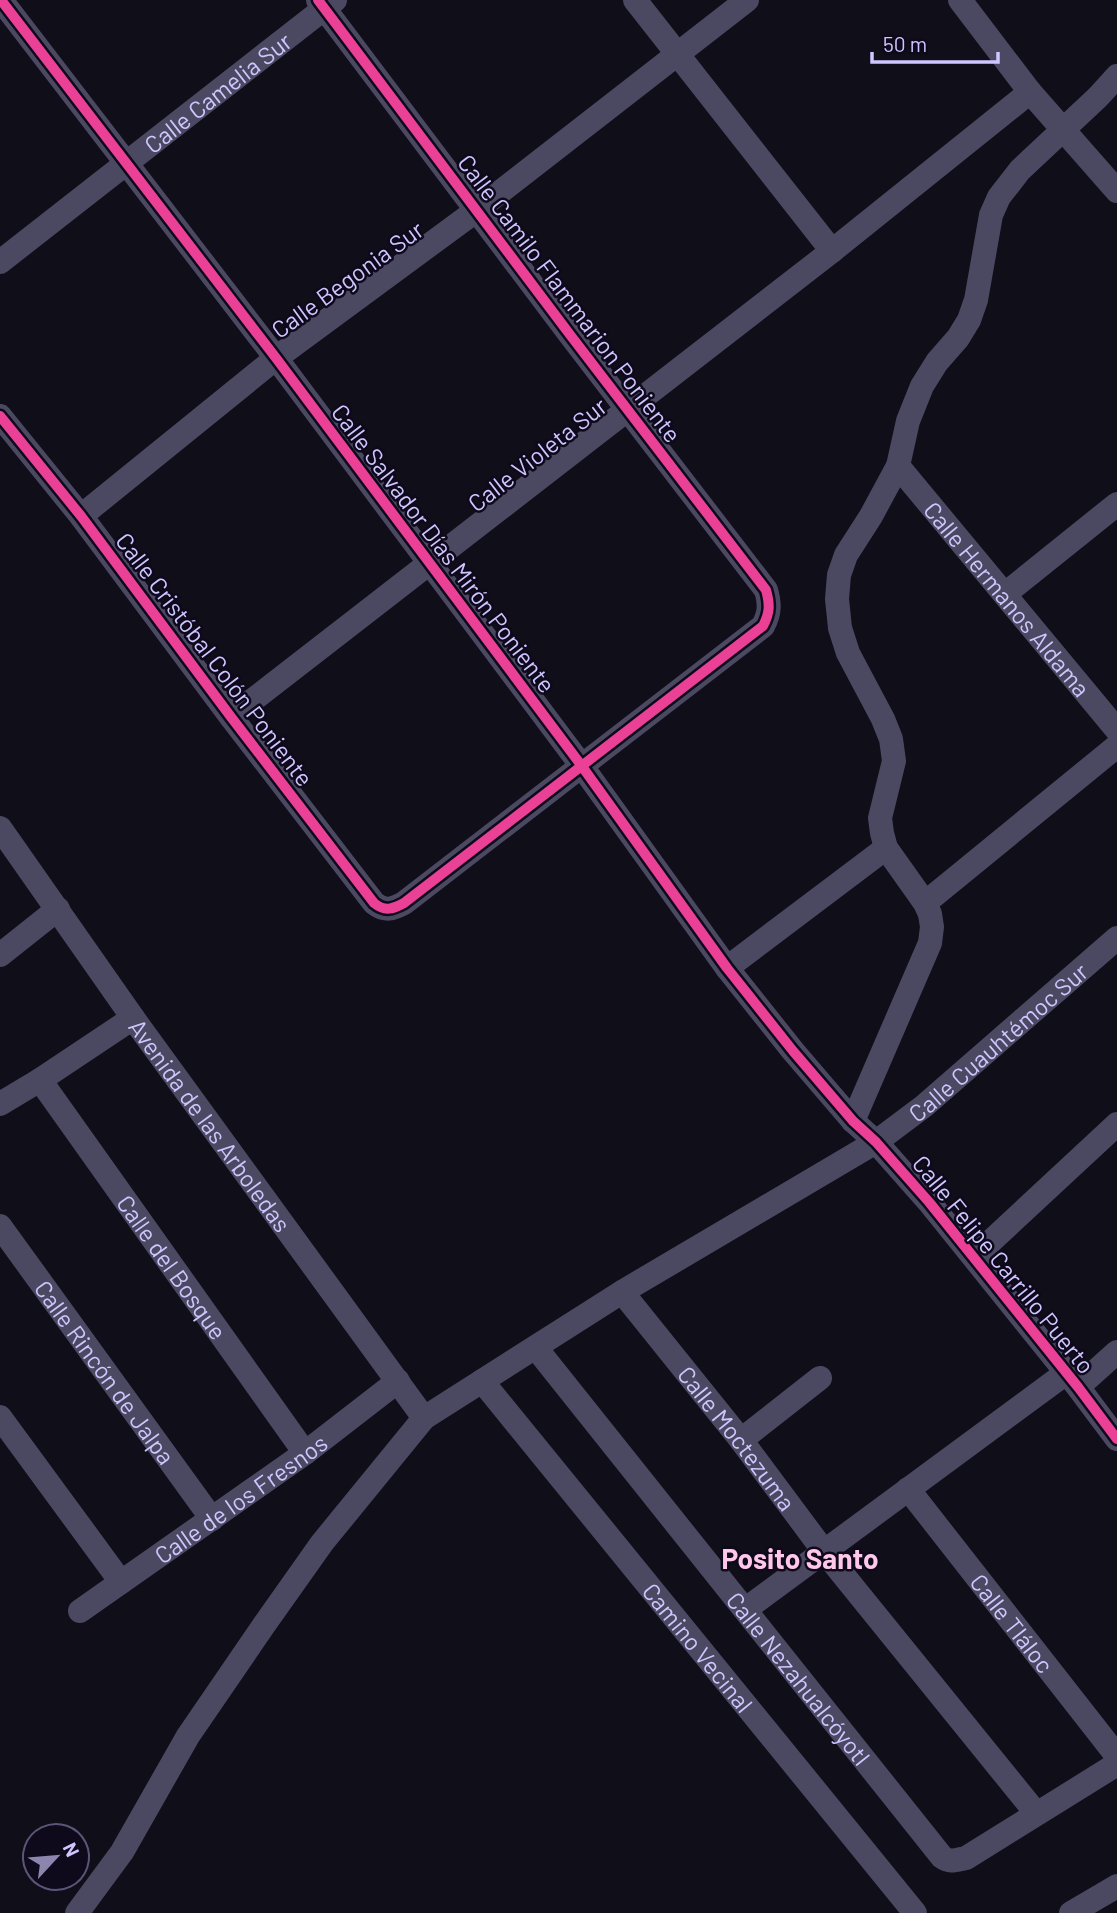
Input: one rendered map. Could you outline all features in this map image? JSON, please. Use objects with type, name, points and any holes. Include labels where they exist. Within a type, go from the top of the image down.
[{"type":"street","name":"Calle Salvador Días Mirón Poniente","points":[[1,0],[276,358],[581,765],[727,968],[853,1121]]},
{"type":"street","points":[[635,0],[832,251]]},
{"type":"street","name":"Calle Begonia Sur","points":[[81,516],[276,358],[477,210],[747,0]]},
{"type":"street","points":[[960,0],[1030,92],[1117,191]]},
{"type":"street","name":"Calle Camelia Sur","points":[[0,262],[128,164],[326,3]]},
{"type":"street","name":"Calle Camilo Flammarion Poniente","points":[[326,3],[477,210],[766,590],[770,611],[763,626],[581,765]]},
{"type":"street","points":[[853,1121],[930,943],[932,927],[925,903],[887,848],[881,833],[880,818],[894,761],[891,738],[848,653],[840,628],[836,599],[839,575],[846,555],[898,466],[908,421],[922,386],[969,320],[976,300],[991,215],[999,197],[1020,170],[1117,76]]},
{"type":"street","name":"Calle Violeta Sur","points":[[231,717],[832,251],[1030,92]]},
{"type":"street","name":"Calle Cristóbal Colón Poniente","points":[[0,416],[81,516],[231,717],[380,908],[395,908],[404,903],[581,765]]},
{"type":"street","name":"Calle Hermanos Aldama","points":[[898,466],[1117,730]]},
{"type":"street","points":[[1005,594],[1117,503]]},
{"type":"street","points":[[925,903],[1117,746]]},
{"type":"street","name":"Avenida de las Arboledas","points":[[0,828],[133,1018],[424,1418]]},
{"type":"street","points":[[727,968],[887,848]]},
{"type":"street","points":[[0,956],[58,909]]},
{"type":"street","name":"Calle Cuauhtémoc Sur","points":[[77,1913],[122,1852],[188,1736],[264,1625],[322,1543],[424,1418],[622,1292],[876,1142],[924,1106],[1117,938]]},
{"type":"street","points":[[0,1104],[133,1018]]},
{"type":"street","name":"Calle del Bosque","points":[[40,1080],[304,1453]]},
{"type":"street","name":"Calle Felipe Carrillo Puerto","points":[[853,1121],[876,1142],[974,1257],[1117,1439]]},
{"type":"street","points":[[974,1257],[1117,1124]]},
{"type":"street","name":"Calle Rincón de Jalpa","points":[[0,1226],[212,1519]]},
{"type":"street","name":"Calle Moctezuma","points":[[622,1292],[741,1440],[823,1550],[1036,1813]]},
{"type":"street","name":"Calle Nezahualcóyotl","points":[[536,1348],[942,1857],[947,1861],[965,1858],[1036,1813]]},
{"type":"street","points":[[746,1609],[908,1489],[1117,1352]]},
{"type":"street","points":[[741,1440],[820,1378]]},
{"type":"street","name":"Calle de los Fresnos","points":[[80,1611],[304,1453],[398,1381]]},
{"type":"street","name":"Camino Vecinal","points":[[482,1381],[915,1913]]},
{"type":"street","points":[[0,1417],[121,1581]]},
{"type":"street","name":"Calle Tláloc","points":[[908,1489],[1117,1756]]},
{"type":"street","points":[[1036,1813],[1117,1764]]},
{"type":"street","points":[[1071,1913],[1117,1886]]},
{"type":"cycle path","points":[[1,0],[276,358],[581,765],[727,968],[853,1121],[876,1142],[929,1202],[1117,1439]]},
{"type":"cycle path","points":[[0,416],[81,516],[374,903],[385,909],[404,903],[763,626],[769,608],[766,590],[318,0]]},
{"type":"district","name":"Posito Santo","points":[[800,1558]]}]
